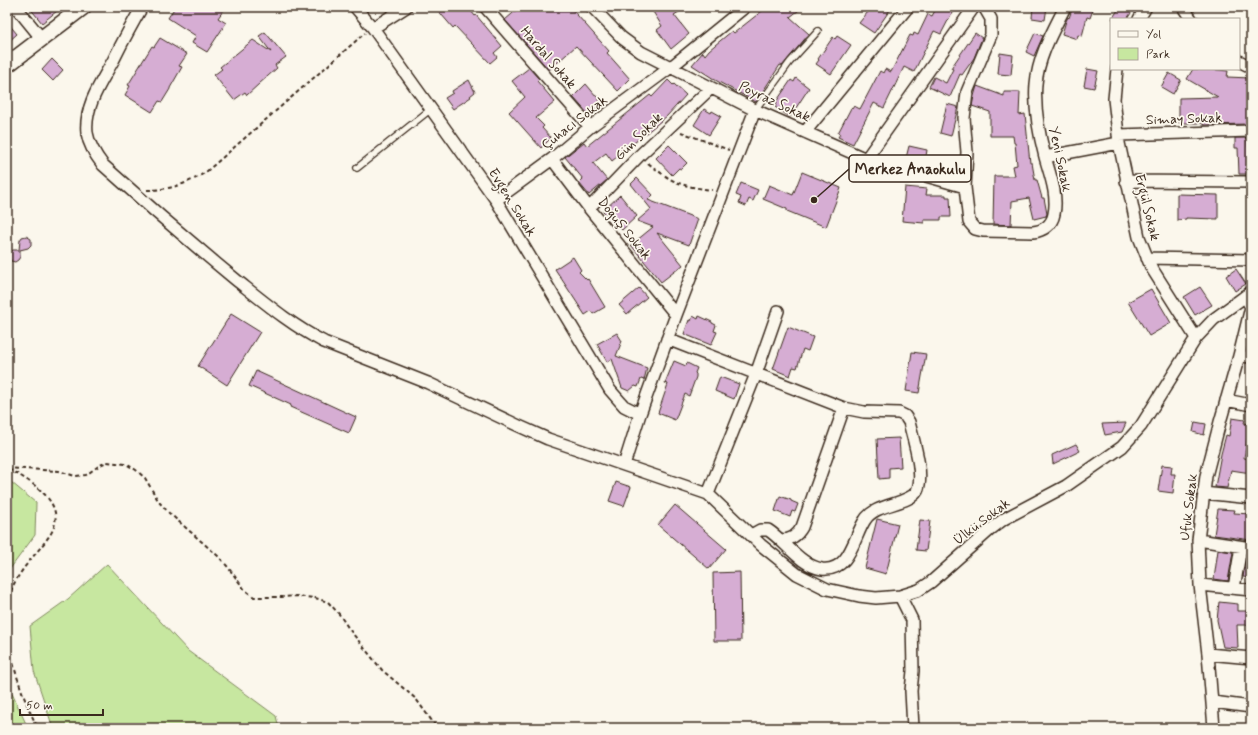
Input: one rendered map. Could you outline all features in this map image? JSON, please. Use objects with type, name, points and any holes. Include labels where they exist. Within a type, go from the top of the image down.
[{"type":"main road","points":[[7,65],[83,7]]},
{"type":"street","points":[[16,7],[42,39]]},
{"type":"street","points":[[142,7],[95,94],[89,111],[87,133],[90,144],[96,155],[103,166],[202,253],[280,315],[312,335],[338,348],[428,383],[548,439],[708,494],[756,374],[778,311]]},
{"type":"street","name":"Evgen Sokak","points":[[355,7],[373,28],[496,200],[610,390],[624,406],[640,414]]},
{"type":"street","points":[[373,28],[406,7]]},
{"type":"street","name":"Hardal Sokak","points":[[485,7],[590,127]]},
{"type":"street","name":"Poyraz Sokak","points":[[592,7],[612,28],[641,52],[755,110],[866,159],[965,187]]},
{"type":"street","name":"Çuhacı Sokak","points":[[496,200],[552,159],[590,127],[671,67],[745,7]]},
{"type":"street","points":[[805,132],[908,7]]},
{"type":"street","points":[[866,159],[974,7]]},
{"type":"street","name":"Yeni Sokak","points":[[984,7],[989,15],[992,30],[970,82],[965,102],[964,118],[967,152],[965,187],[969,222],[975,229],[990,232],[1039,231],[1050,223],[1054,215],[1054,194],[1045,157],[1036,106],[1036,84],[1044,51],[1065,7]]},
{"type":"street","points":[[1140,18],[1146,7]]},
{"type":"street","points":[[1183,7],[1190,18]]},
{"type":"street","points":[[1240,61],[1251,67]]},
{"type":"street","name":"Ergül Sokak","points":[[1117,70],[1114,99],[1118,139],[1139,236],[1147,258],[1196,338]]},
{"type":"street","name":"Gün Sokak","points":[[589,208],[640,155],[711,88]]},
{"type":"street","points":[[624,465],[640,414],[667,339],[755,110]]},
{"type":"street","name":"Simay Sokak","points":[[1045,157],[1118,139],[1251,131]]},
{"type":"street","name":"Doğuş Sokak","points":[[552,159],[589,208],[676,315]]},
{"type":"street","points":[[1126,181],[1251,182]]},
{"type":"street","points":[[1147,258],[1251,260]]},
{"type":"street","name":"Ülkü Sokak","points":[[708,494],[751,536],[780,561],[797,574],[827,589],[876,598],[909,594],[919,590],[931,582],[1004,519],[1061,489],[1122,447],[1141,426],[1196,338],[1214,319],[1248,294]]},
{"type":"street","name":"Ufuk Sokak","points":[[1214,728],[1213,702],[1200,585],[1198,540],[1203,493],[1210,457],[1240,356],[1251,307],[1248,294]]},
{"type":"street","points":[[667,339],[844,408],[864,412],[899,413],[905,416],[909,422],[919,468],[917,490],[912,497],[890,504],[871,513],[865,519],[850,553],[840,563],[834,567],[822,569],[814,566],[793,552],[768,530],[760,530],[751,536]]},
{"type":"street","points":[[1240,356],[1251,357]]},
{"type":"street","points":[[1226,400],[1251,405]]},
{"type":"street","points":[[781,540],[793,538],[798,534],[802,527],[844,408]]},
{"type":"street","points":[[1203,493],[1251,498]]},
{"type":"street","points":[[1198,540],[1246,547],[1234,588]]},
{"type":"street","points":[[1200,585],[1251,590]]},
{"type":"street","points":[[900,596],[912,620],[913,671],[911,691],[913,728]]},
{"type":"street","points":[[1208,654],[1251,658]]},
{"type":"street","points":[[1213,702],[1251,706]]},
{"type":"lane","points":[[755,110],[790,62],[818,31]]},
{"type":"lane","points":[[357,168],[431,108]]},
{"type":"path","points":[[128,188],[148,190],[164,189],[179,186],[198,177],[361,36],[373,28]]},
{"type":"path","points":[[669,127],[738,153]]},
{"type":"path","points":[[640,155],[675,183],[689,188],[723,192]]},
{"type":"path","points":[[7,468],[59,471],[75,476],[86,475],[107,462],[126,464],[136,470],[145,478],[160,502],[169,513],[218,556],[246,590],[254,597],[296,596],[315,598],[328,602],[382,670],[416,699],[437,728]]},
{"type":"path","points":[[7,468],[24,478],[48,498],[55,509],[56,517],[56,525],[51,534],[14,583],[7,605]]},
{"type":"path","points":[[7,636],[18,680],[32,717],[38,728]]},
{"type":"green space","points":[[7,482],[11,482],[36,503],[35,535],[7,573]]},
{"type":"green space","points":[[107,564],[188,651],[276,716],[279,728],[53,728],[34,671],[30,626],[68,599]]},
{"type":"green space","points":[[7,678],[9,687],[28,728],[7,728]]},
{"type":"building","points":[[29,7],[62,7],[42,23]]},
{"type":"building","points":[[175,7],[217,7],[223,11],[218,18],[226,23],[207,52],[192,43],[196,36],[168,18]]},
{"type":"building","points":[[435,7],[468,7],[502,46],[494,53],[497,57],[490,63],[455,26],[453,28]]},
{"type":"building","points":[[520,7],[570,7],[609,51],[607,53],[630,79],[618,91],[576,46],[549,70],[505,20]]},
{"type":"building","points":[[650,7],[687,7],[674,15],[689,34],[671,49],[657,30],[662,26]]},
{"type":"building","points":[[767,7],[803,7],[790,17],[809,34],[782,66],[780,65],[756,102],[717,81],[692,65],[703,52],[705,55],[732,31],[734,33]]},
{"type":"building","points":[[872,7],[892,7],[874,33],[859,23]]},
{"type":"building","points":[[937,7],[955,7],[941,34],[934,31],[914,72],[904,67],[884,108],[874,103],[853,144],[838,137],[840,134],[838,133],[851,108],[852,109],[854,106],[860,109],[880,71],[883,73],[885,69],[891,72],[910,35],[913,36],[914,33],[918,35],[928,14],[932,16]]},
{"type":"building","points":[[1033,7],[1047,7],[1045,20],[1032,18]]},
{"type":"building","points":[[1073,7],[1094,7],[1090,18],[1087,17],[1082,36],[1078,35],[1077,39],[1062,34],[1066,21],[1068,17],[1069,18]]},
{"type":"building","points":[[1120,7],[1135,7],[1128,18],[1113,18]]},
{"type":"building","points":[[7,22],[17,34],[7,43]]},
{"type":"building","points":[[265,32],[286,57],[275,65],[277,68],[247,95],[245,92],[234,100],[214,75],[222,69],[220,67],[253,40],[271,52],[259,36]]},
{"type":"building","points":[[975,33],[982,38],[974,58],[962,75],[960,74],[950,97],[929,87],[934,77],[946,83],[953,69],[951,68]]},
{"type":"building","points":[[1035,33],[1043,36],[1034,56],[1026,52]]},
{"type":"building","points":[[837,36],[851,45],[831,74],[816,64],[833,37],[835,39]]},
{"type":"building","points":[[160,38],[187,54],[179,66],[182,67],[170,89],[162,102],[159,101],[152,112],[125,95],[130,86],[128,85],[152,46],[154,47]]},
{"type":"building","points":[[1000,53],[1013,55],[1011,75],[998,74]]},
{"type":"building","points":[[52,59],[63,70],[53,81],[42,70]]},
{"type":"building","points":[[529,68],[539,79],[537,81],[555,102],[536,118],[544,126],[542,128],[551,138],[541,148],[509,112],[525,97],[512,81]]},
{"type":"building","points":[[1087,69],[1098,71],[1094,88],[1084,86]]},
{"type":"building","points":[[1192,70],[1228,71],[1227,77],[1250,78],[1249,124],[1203,125],[1203,123],[1179,123],[1179,98],[1218,97],[1187,79]]},
{"type":"building","points":[[1169,73],[1181,80],[1173,94],[1161,87]]},
{"type":"building","points":[[796,78],[809,88],[790,117],[775,107],[776,102],[791,80],[794,82]]},
{"type":"building","points":[[469,80],[475,92],[470,96],[471,97],[453,109],[445,98],[453,93],[452,91]]},
{"type":"building","points":[[668,80],[686,95],[667,116],[612,161],[606,153],[593,163],[607,180],[589,195],[579,183],[583,179],[565,157],[584,142],[587,146],[650,95],[652,97]]},
{"type":"building","points":[[586,84],[602,103],[589,115],[573,97]]},
{"type":"building","points":[[977,86],[1004,96],[1004,92],[1020,92],[1019,115],[1025,114],[1030,163],[1032,163],[1035,180],[1037,180],[1042,198],[1044,198],[1047,214],[1046,216],[1034,219],[1029,198],[1012,201],[1011,225],[993,224],[994,176],[1015,176],[1013,166],[1017,165],[1015,143],[1013,136],[990,136],[990,112],[972,106]]},
{"type":"building","points":[[947,104],[958,107],[951,136],[940,133]]},
{"type":"building","points":[[704,109],[721,116],[709,135],[694,125]]},
{"type":"building","points":[[1235,138],[1247,138],[1248,147],[1251,147],[1251,174],[1239,174],[1238,148],[1235,148]]},
{"type":"building","points":[[669,145],[687,163],[672,175],[656,158]]},
{"type":"building","points":[[909,146],[927,150],[925,162],[906,158]]},
{"type":"building","points":[[802,172],[841,188],[826,227],[787,211],[787,209],[763,199],[769,185],[793,195]]},
{"type":"building","points":[[637,178],[653,195],[648,200],[698,219],[689,245],[657,233],[683,265],[661,282],[631,245],[653,227],[637,221],[651,209],[631,184]]},
{"type":"building","points":[[741,183],[758,190],[753,201],[749,199],[746,206],[739,203],[741,197],[736,195]]},
{"type":"building","points":[[905,187],[927,189],[926,195],[946,195],[946,197],[950,197],[951,217],[941,217],[941,220],[924,220],[924,223],[902,221]]},
{"type":"building","points":[[1177,194],[1218,195],[1218,219],[1186,218],[1177,220]]},
{"type":"building","points":[[620,195],[637,216],[622,230],[603,211]]},
{"type":"building","points":[[26,236],[31,239],[31,245],[28,248],[20,250],[20,257],[18,260],[15,262],[11,261],[9,258],[10,252],[13,250],[19,250],[20,240],[22,237]]},
{"type":"building","points":[[573,257],[581,270],[579,272],[587,280],[588,279],[605,307],[593,314],[591,311],[585,315],[555,269]]},
{"type":"building","points":[[1236,269],[1246,284],[1235,291],[1226,276]]},
{"type":"building","points":[[1200,287],[1212,305],[1195,315],[1184,297]]},
{"type":"building","points":[[639,288],[647,297],[627,314],[619,305]]},
{"type":"building","points":[[1151,289],[1171,323],[1149,336],[1128,302]]},
{"type":"building","points":[[231,314],[260,332],[227,385],[198,366]]},
{"type":"building","points":[[693,316],[698,319],[699,316],[716,325],[714,331],[717,332],[711,345],[684,334],[689,320],[691,321]]},
{"type":"building","points":[[788,327],[813,337],[808,351],[803,349],[797,368],[793,367],[790,376],[773,369]]},
{"type":"building","points":[[617,333],[622,341],[616,356],[647,368],[644,380],[641,379],[638,387],[635,386],[629,391],[622,388],[612,359],[607,362],[597,344]]},
{"type":"building","points":[[912,352],[926,354],[919,393],[906,391]]},
{"type":"building","points":[[674,361],[686,366],[687,363],[697,368],[695,373],[696,377],[689,396],[685,394],[675,420],[658,413],[668,384],[665,383]]},
{"type":"building","points":[[256,371],[356,417],[349,433],[290,407],[291,405],[249,386]]},
{"type":"building","points":[[720,377],[739,384],[734,399],[715,391]]},
{"type":"building","points":[[1232,418],[1245,420],[1244,423],[1250,424],[1244,458],[1251,459],[1251,473],[1231,470],[1227,488],[1215,487],[1221,454],[1226,435],[1229,436]]},
{"type":"building","points":[[1195,422],[1206,424],[1204,435],[1193,432]]},
{"type":"building","points":[[1126,423],[1122,432],[1105,435],[1102,424]]},
{"type":"building","points":[[899,438],[901,467],[889,468],[889,478],[879,479],[877,439]]},
{"type":"building","points":[[1076,444],[1080,451],[1053,464],[1052,455]]},
{"type":"building","points":[[1162,465],[1172,466],[1171,474],[1175,474],[1173,493],[1158,491]]},
{"type":"building","points":[[616,482],[631,487],[624,506],[609,501]]},
{"type":"building","points":[[780,496],[798,504],[795,512],[792,511],[790,517],[775,511]]},
{"type":"building","points":[[675,505],[726,549],[709,569],[658,525]]},
{"type":"building","points":[[1218,509],[1235,510],[1234,513],[1251,514],[1251,540],[1214,535]]},
{"type":"building","points":[[877,519],[898,524],[886,574],[865,568]]},
{"type":"building","points":[[920,520],[930,521],[926,551],[916,550]]},
{"type":"building","points":[[1218,550],[1233,552],[1228,581],[1214,579]]},
{"type":"building","points":[[1246,560],[1251,560],[1251,578],[1243,577]]},
{"type":"building","points":[[740,572],[741,641],[714,641],[713,573]]},
{"type":"building","points":[[1219,602],[1238,604],[1238,611],[1251,611],[1251,625],[1237,625],[1238,648],[1223,647],[1217,620]]},
{"type":"place","name":"Merkez Anaokulu","points":[[814,200]]}]
